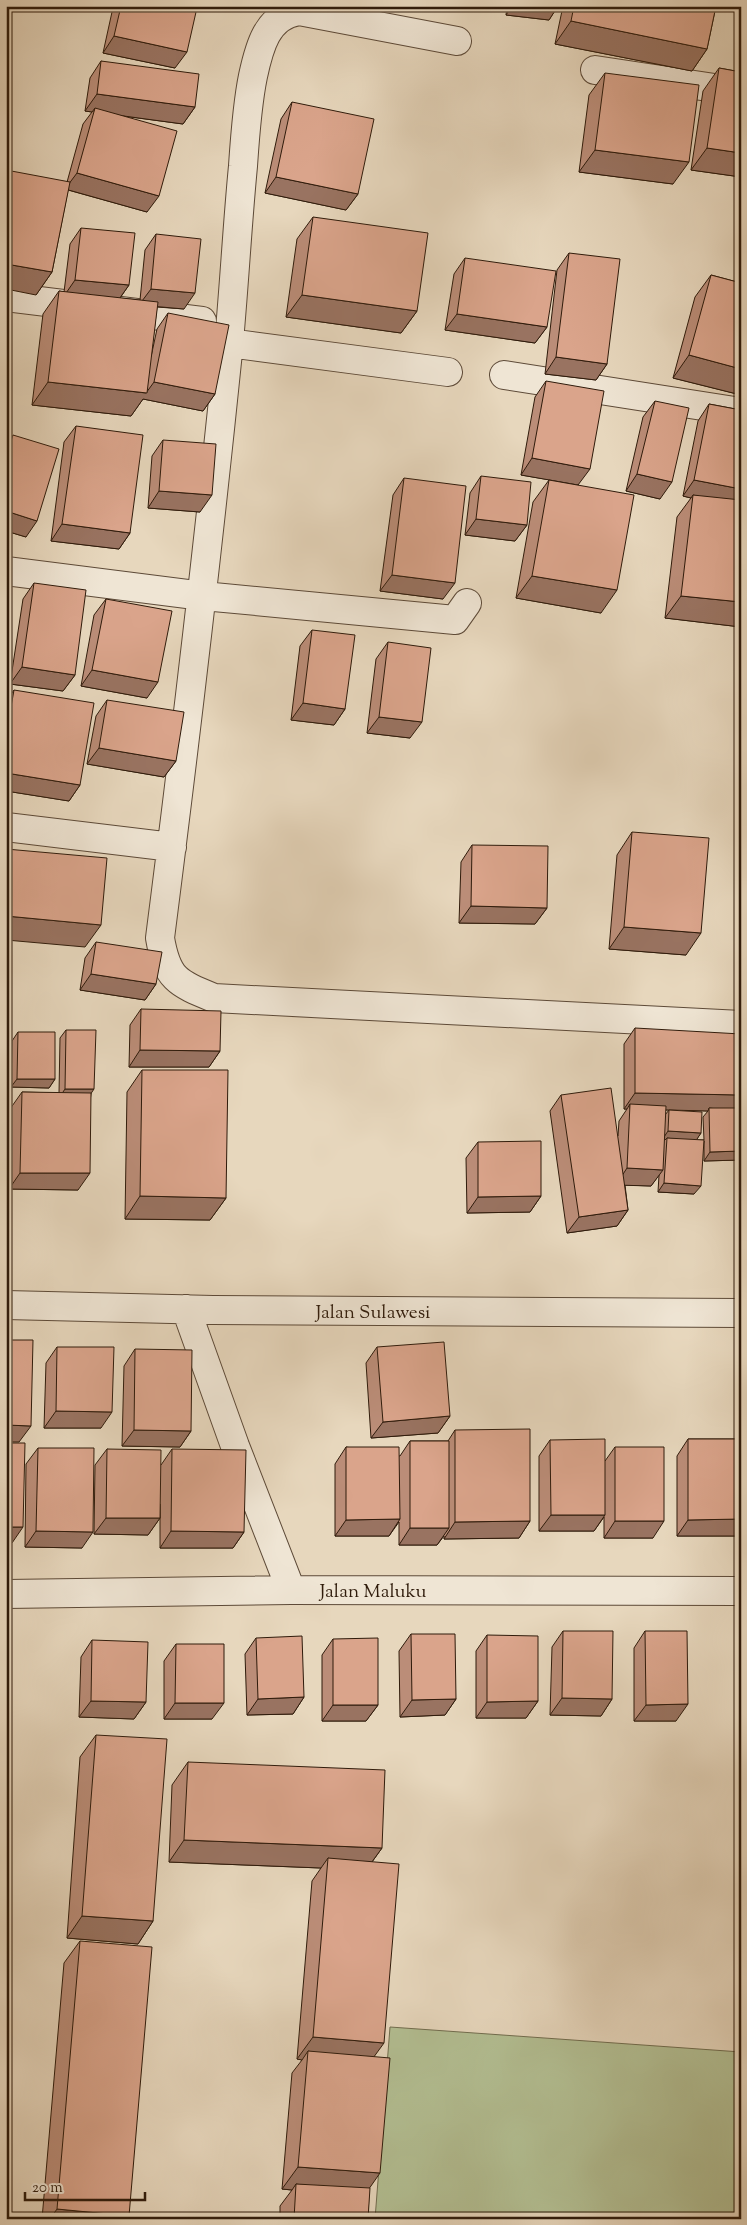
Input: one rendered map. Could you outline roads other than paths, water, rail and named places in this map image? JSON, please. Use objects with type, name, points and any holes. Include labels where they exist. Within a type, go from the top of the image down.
[{"type":"street","points":[[457,41],[299,11],[282,15],[272,24],[258,58],[247,116],[230,334],[203,596],[160,938],[164,962],[182,985],[214,998],[741,1024]]},
{"type":"street","points":[[594,70],[741,92]]},
{"type":"street","points":[[6,297],[448,372]]},
{"type":"street","points":[[504,375],[741,412]]},
{"type":"street","points":[[6,571],[203,596],[455,620],[467,603]]},
{"type":"street","points":[[6,827],[172,847]]},
{"type":"street","name":"Jalan Sulawesi","points":[[6,1305],[186,1309],[741,1313]]},
{"type":"street","points":[[186,1309],[291,1590]]},
{"type":"street","name":"Jalan Maluku","points":[[6,1594],[291,1590],[740,1596]]}]
